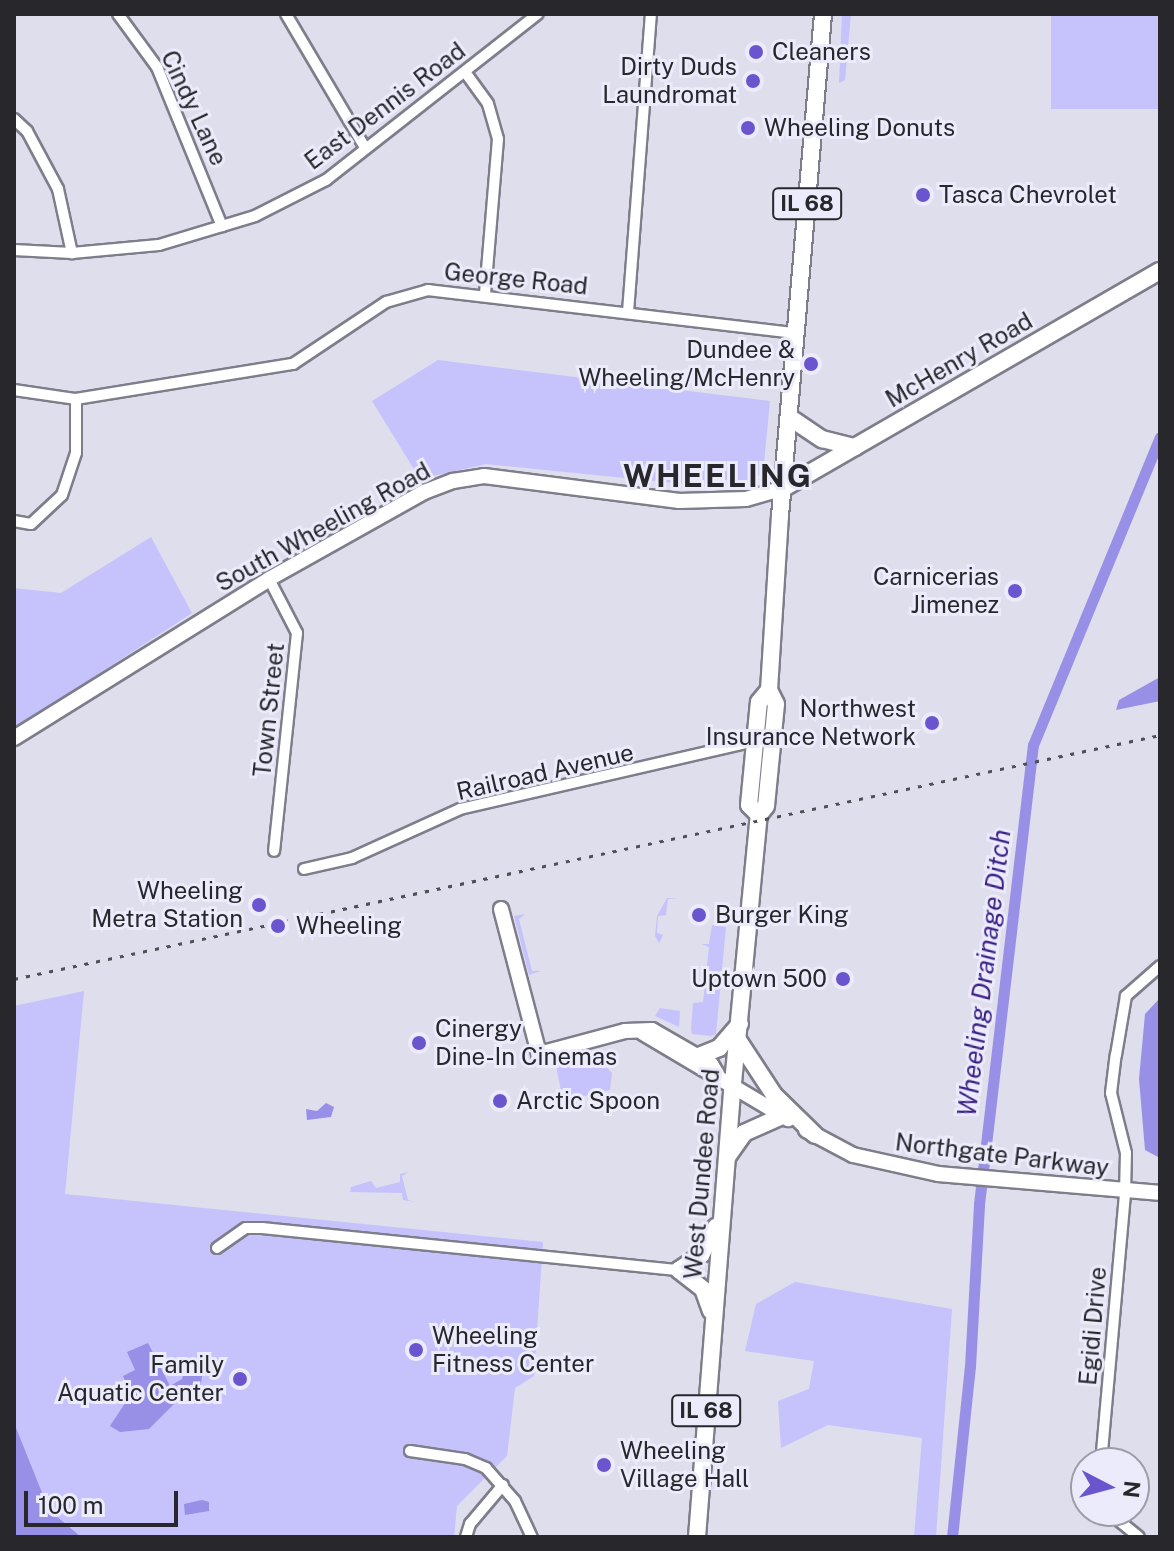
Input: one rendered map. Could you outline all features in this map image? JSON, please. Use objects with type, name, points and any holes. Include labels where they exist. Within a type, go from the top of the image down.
[{"type":"main road","name":"West Dundee Road","points":[[697,1537],[733,1083],[759,815],[766,806],[776,704],[769,690],[782,489],[823,14]]},
{"type":"main road","name":"McHenry Road","points":[[782,489],[1160,271]]},
{"type":"main road","points":[[789,417],[822,439],[855,447]]},
{"type":"main road","name":"West Dundee Road","points":[[759,815],[749,805],[754,741],[759,702],[769,690]]},
{"type":"main road","points":[[699,1056],[719,1048],[739,1032],[774,1095],[815,1135]]},
{"type":"main road","points":[[727,1158],[744,1133],[782,1116]]},
{"type":"main road","points":[[713,1316],[703,1289],[679,1270],[711,1241],[721,1210]]},
{"type":"street","name":"Cindy Lane","points":[[118,14],[157,67],[222,226]]},
{"type":"street","name":"East Dennis Road","points":[[14,250],[72,253],[159,245],[255,216],[326,180],[364,146],[538,14]]},
{"type":"street","points":[[628,312],[651,14]]},
{"type":"street","points":[[291,16],[364,146]]},
{"type":"street","points":[[465,72],[488,104],[498,139],[485,295]]},
{"type":"street","points":[[14,119],[27,131],[58,189],[72,253]]},
{"type":"street","name":"George Road","points":[[14,390],[76,399],[293,364],[386,302],[428,290],[796,333]]},
{"type":"street","points":[[14,521],[31,524],[62,495],[76,453],[76,399]]},
{"type":"street","name":"South Wheeling Road","points":[[14,738],[269,579],[424,492],[453,481],[484,476],[679,501],[746,499],[782,489]]},
{"type":"street","name":"Town Street","points":[[269,579],[297,633],[274,851]]},
{"type":"street","name":"Railroad Avenue","points":[[304,869],[352,858],[460,809],[754,741]]},
{"type":"street","name":"Northgate Parkway","points":[[501,909],[539,1054],[625,1031],[663,1034],[782,1116],[868,1159],[961,1175],[1125,1193],[1160,1193]]},
{"type":"street","name":"Egidi Drive","points":[[1102,1447],[1126,1153],[1111,1093],[1126,996],[1160,966]]},
{"type":"street","name":"Northgate Parkway","points":[[643,1033],[707,1075],[717,1074]]},
{"type":"street","points":[[217,1248],[246,1228],[262,1228],[679,1270]]},
{"type":"street","points":[[410,1451],[465,1459],[486,1468],[503,1485],[532,1537]]},
{"type":"street","points":[[466,1537],[470,1524],[503,1485]]},
{"type":"shaded area","points":[[842,14],[851,14],[845,80],[839,83]]},
{"type":"shaded area","points":[[1051,14],[1160,14],[1160,109],[1051,109]]},
{"type":"shaded area","points":[[438,360],[770,401],[763,473],[747,482],[714,487],[486,464],[420,479],[372,401]]},
{"type":"shaded area","points":[[151,537],[192,613],[14,729],[14,588],[61,593]]},
{"type":"shaded area","points":[[1160,677],[1160,701],[1116,710],[1119,700]]},
{"type":"shaded area","points":[[667,898],[679,898],[668,899],[666,915],[658,916],[657,933],[663,935],[659,943],[655,936],[657,916]]},
{"type":"shaded area","points":[[525,914],[519,919],[532,971],[541,971],[529,975],[514,916]]},
{"type":"shaded area","points":[[712,925],[726,927],[716,1034],[711,1036],[692,1034],[691,1029],[693,1003],[703,1002],[709,947],[702,944],[709,944]]},
{"type":"shaded area","points":[[84,991],[65,1194],[543,1242],[534,1376],[515,1388],[507,1456],[457,1506],[454,1537],[14,1537],[14,1006]]},
{"type":"shaded area","points":[[1160,998],[1160,1158],[1145,1150],[1139,1079],[1145,1014]]},
{"type":"shaded area","points":[[660,1008],[680,1011],[679,1027],[655,1016]]},
{"type":"shaded area","points":[[590,1050],[612,1073],[610,1090],[563,1101],[555,1060]]},
{"type":"shaded area","points":[[326,1103],[334,1107],[331,1117],[307,1120],[306,1109],[317,1111]]},
{"type":"shaded area","points":[[409,1172],[402,1176],[408,1200],[416,1202],[403,1200],[402,1193],[350,1192],[351,1187],[371,1181],[376,1188],[400,1182],[400,1174]]},
{"type":"shaded area","points":[[795,1282],[952,1309],[936,1537],[914,1537],[922,1438],[828,1425],[781,1448],[778,1401],[809,1389],[814,1361],[745,1351],[756,1304]]},
{"type":"shaded area","points":[[148,1343],[170,1386],[182,1379],[188,1360],[204,1361],[199,1399],[175,1403],[149,1429],[120,1432],[110,1426],[131,1394],[123,1376],[135,1370],[127,1352]]},
{"type":"shaded area","points":[[14,1423],[49,1510],[81,1537],[14,1537]]},
{"type":"shaded area","points":[[202,1500],[209,1502],[209,1511],[185,1515],[184,1504]]},
{"type":"waterway","name":"Wheeling Drainage Ditch","points":[[952,1537],[970,1366],[979,1204],[1033,745],[1160,437]]},
{"type":"railway","points":[[14,979],[1160,735]]},
{"type":"place","name":"Cleaners","points":[[756,52]]},
{"type":"place","name":"Dirty Duds Laundromat","points":[[753,81]]},
{"type":"place","name":"Wheeling Donuts","points":[[748,128]]},
{"type":"place","name":"Tasca Chevrolet","points":[[923,195]]},
{"type":"place","name":"Dundee & Wheeling/McHenry","points":[[811,364]]},
{"type":"place","name":"Carnicerias Jimenez","points":[[1015,591]]},
{"type":"place","name":"Northwest Insurance Network","points":[[932,723]]},
{"type":"place","name":"Wheeling Metra Station","points":[[259,905]]},
{"type":"place","name":"Burger King","points":[[699,915]]},
{"type":"place","name":"Wheeling","points":[[278,926]]},
{"type":"place","name":"Uptown 500","points":[[843,979]]},
{"type":"place","name":"Cinergy Dine-In Cinemas","points":[[419,1043]]},
{"type":"place","name":"Arctic Spoon","points":[[500,1101]]},
{"type":"place","name":"Wheeling Fitness Center","points":[[416,1350]]},
{"type":"place","name":"Family Aquatic Center","points":[[240,1379]]},
{"type":"place","name":"Wheeling Village Hall","points":[[604,1465]]},
{"type":"district","name":"WHEELING","points":[[718,476]]}]
